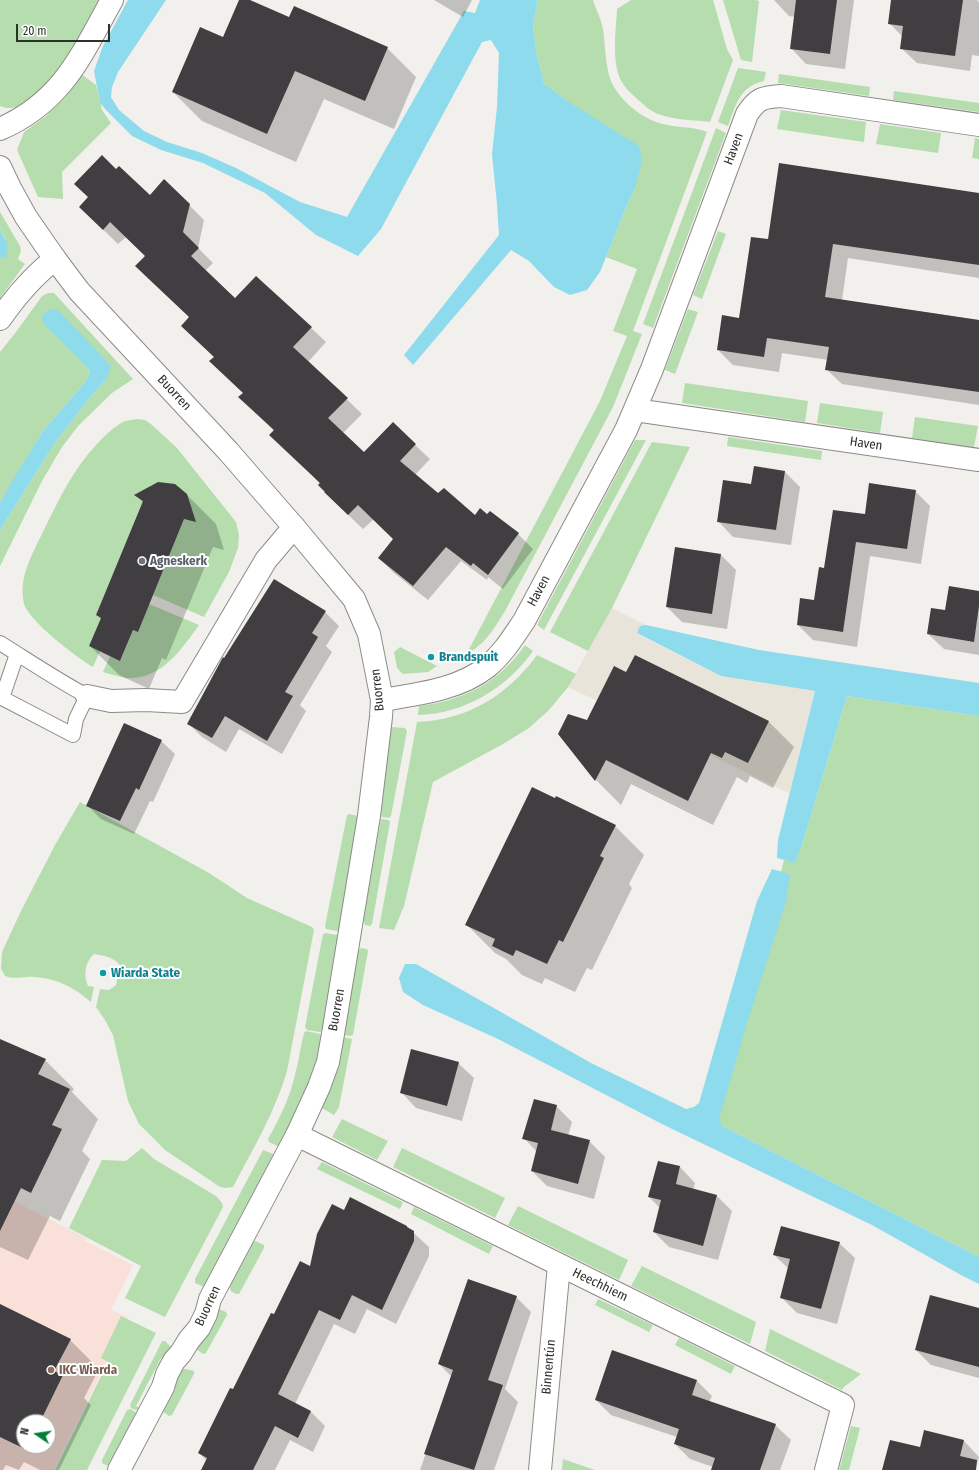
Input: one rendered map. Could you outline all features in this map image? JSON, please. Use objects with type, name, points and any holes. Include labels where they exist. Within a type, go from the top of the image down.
[{"type":"street","points":[[0,129],[13,123],[51,96],[81,57],[112,0]]},
{"type":"street","name":"Haven","points":[[382,700],[420,694],[447,687],[470,677],[487,667],[508,646],[524,620],[635,410],[650,374],[747,114],[754,103],[762,98],[781,96],[979,125]]},
{"type":"street","name":"Buorren","points":[[0,167],[26,217],[55,259],[80,291],[228,451],[354,599],[369,634],[382,700],[382,717],[370,816],[328,1062],[319,1087],[297,1134],[210,1299],[206,1314],[199,1328],[188,1340],[181,1353],[174,1361],[167,1374],[163,1387],[119,1470]]},
{"type":"street","points":[[0,319],[32,278],[55,259]]},
{"type":"street","name":"Haven","points":[[635,410],[979,460]]},
{"type":"street","points":[[87,696],[111,701],[146,700],[182,702],[266,560],[294,527]]},
{"type":"street","name":"Heechhiem","points":[[297,1134],[843,1405],[826,1470]]},
{"type":"street","name":"Binnentún","points":[[540,1470],[559,1265]]},
{"type":"lane","points":[[0,643],[62,683],[87,696],[76,719],[73,734],[2,698],[17,654]]},
{"type":"shaded area","points":[[612,608],[646,625],[640,626],[637,634],[721,676],[815,691],[789,793],[568,687]]},
{"type":"shaded area","name":"IKC Wiarda","points":[[14,1201],[86,1238],[85,1241],[133,1265],[111,1310],[128,1318],[54,1470],[0,1470],[0,1231]]},
{"type":"green space","points":[[0,0],[102,0],[79,41],[48,86],[22,106],[11,108],[0,106]]},
{"type":"green space","points":[[538,0],[593,0],[603,29],[606,60],[610,80],[620,96],[634,110],[651,120],[665,125],[707,132],[633,331],[642,334],[613,407],[505,611],[484,641],[471,651],[453,661],[452,658],[467,653],[600,401],[627,336],[613,331],[637,269],[606,257],[635,188],[567,101],[544,83],[536,51],[533,25]]},
{"type":"green space","points":[[631,0],[713,0],[727,49],[733,60],[710,122],[677,119],[658,114],[644,105],[623,84],[616,66],[615,57],[617,9]]},
{"type":"green space","points":[[723,0],[759,1],[752,62],[741,60]]},
{"type":"green space","points":[[738,68],[766,72],[764,81],[756,84],[744,92],[736,104],[728,126],[718,122]]},
{"type":"green space","points":[[81,74],[96,85],[102,110],[111,123],[62,172],[63,199],[38,197],[17,150],[24,132],[45,117],[65,98]]},
{"type":"green space","points":[[779,74],[870,87],[869,96],[778,83]]},
{"type":"green space","points":[[894,91],[979,103],[979,112],[893,100]]},
{"type":"green space","points":[[781,110],[866,122],[864,142],[777,129]]},
{"type":"green space","points":[[880,124],[941,133],[938,153],[876,144]]},
{"type":"green space","points":[[716,128],[726,133],[653,328],[643,324]]},
{"type":"green space","points":[[975,138],[979,139],[979,159],[972,158]]},
{"type":"green space","points":[[0,212],[20,246],[21,251],[18,259],[25,264],[0,298],[0,257],[5,257],[5,238],[0,230]]},
{"type":"green space","points":[[718,231],[726,234],[702,299],[693,295]]},
{"type":"green space","points":[[48,293],[54,293],[133,379],[112,393],[79,425],[62,447],[42,481],[0,566],[0,530],[54,444],[107,378],[87,367],[90,372],[86,381],[43,431],[0,503],[0,352],[42,296]]},
{"type":"green space","points":[[688,309],[698,312],[675,374],[665,370]]},
{"type":"green space","points":[[685,383],[808,401],[805,422],[682,403]]},
{"type":"green space","points":[[820,403],[883,412],[880,433],[817,423]]},
{"type":"green space","points":[[915,417],[978,426],[974,447],[912,438]]},
{"type":"green space","points":[[137,419],[145,420],[152,425],[177,448],[236,522],[239,535],[238,548],[229,572],[204,617],[153,595],[184,519],[189,520],[186,505],[190,504],[189,501],[185,502],[181,490],[168,487],[168,483],[165,483],[164,486],[150,486],[151,490],[141,496],[140,499],[143,501],[96,615],[101,618],[89,646],[100,651],[93,667],[76,656],[35,620],[23,601],[23,580],[32,554],[60,497],[73,475],[88,454],[114,428],[125,421]]},
{"type":"green space","points":[[728,437],[822,451],[821,460],[727,446]]},
{"type":"green space","points":[[635,440],[646,440],[544,630],[537,625]]},
{"type":"green space","points":[[652,442],[690,447],[612,608],[588,651],[550,632]]},
{"type":"green space","points":[[149,604],[199,625],[178,653],[150,674],[127,678],[103,672],[110,656],[121,660],[133,630],[138,632]]},
{"type":"green space","points":[[525,645],[533,651],[511,676],[497,687],[468,704],[452,710],[418,715],[419,706],[451,699],[479,688],[504,670]]},
{"type":"green space","points":[[400,647],[437,666],[428,672],[403,674],[397,668],[394,652]]},
{"type":"green space","points":[[537,655],[576,674],[568,687],[549,710],[529,728],[433,782],[404,906],[394,930],[379,928],[417,722],[453,716],[485,703],[513,682]]},
{"type":"green space","points":[[847,696],[979,716],[979,1257],[722,1126],[718,1119],[790,874],[781,872],[784,860],[795,862],[802,845]]},
{"type":"green space","points":[[391,727],[405,728],[407,731],[391,816],[389,818],[382,817],[381,814]]},
{"type":"green space","points":[[80,802],[209,873],[247,898],[312,927],[314,930],[287,1071],[270,1116],[233,1187],[220,1187],[165,1150],[139,1124],[128,1101],[113,1035],[96,1007],[100,989],[109,990],[116,985],[120,965],[117,962],[102,955],[94,954],[91,957],[85,973],[88,986],[94,987],[91,1002],[72,988],[59,982],[35,977],[9,977],[5,976],[1,969],[2,952],[21,911],[55,845]]},
{"type":"green space","points":[[347,815],[358,816],[339,931],[337,931],[326,929],[325,926]]},
{"type":"green space","points":[[381,819],[389,820],[390,822],[372,924],[370,926],[365,925],[363,919]]},
{"type":"green space","points":[[326,933],[337,935],[339,938],[323,1030],[320,1032],[307,1030],[305,1027],[323,934]]},
{"type":"green space","points":[[361,948],[367,949],[368,951],[353,1035],[350,1036],[343,1033],[357,952]]},
{"type":"green space","points":[[306,1031],[320,1034],[322,1036],[315,1068],[301,1105],[279,1145],[277,1146],[269,1142],[268,1139],[279,1118],[291,1089],[304,1033]]},
{"type":"green space","points":[[343,1037],[352,1039],[339,1107],[334,1115],[322,1108],[332,1083]]},
{"type":"green space","points":[[342,1119],[388,1141],[377,1160],[332,1137]]},
{"type":"green space","points":[[142,1148],[154,1159],[216,1196],[222,1203],[223,1207],[165,1317],[125,1298],[141,1266],[69,1228],[102,1160],[126,1161]]},
{"type":"green space","points":[[402,1148],[505,1198],[495,1218],[393,1167]]},
{"type":"green space","points":[[263,1150],[273,1154],[274,1156],[204,1287],[195,1283],[195,1279]]},
{"type":"green space","points":[[322,1162],[403,1202],[400,1209],[317,1169]]},
{"type":"green space","points":[[518,1206],[628,1260],[619,1280],[508,1225]]},
{"type":"green space","points":[[414,1207],[493,1246],[489,1254],[411,1214]]},
{"type":"green space","points":[[255,1241],[264,1245],[264,1248],[239,1294],[236,1294],[231,1291],[229,1286],[251,1243]]},
{"type":"green space","points":[[642,1266],[756,1322],[750,1344],[631,1286]]},
{"type":"green space","points":[[598,1299],[653,1325],[649,1332],[595,1305]]},
{"type":"green space","points":[[219,1309],[226,1312],[227,1315],[206,1353],[203,1354],[196,1349]]},
{"type":"green space","points":[[121,1316],[156,1333],[87,1470],[55,1470],[108,1362],[101,1358]]},
{"type":"green space","points":[[770,1329],[861,1374],[842,1390],[765,1351]]},
{"type":"green space","points":[[679,1338],[735,1366],[731,1374],[675,1345]]},
{"type":"green space","points":[[162,1341],[165,1341],[172,1348],[167,1360],[161,1358],[136,1406],[141,1409],[139,1411],[131,1408],[130,1405]]},
{"type":"green space","points":[[181,1368],[194,1371],[194,1374],[172,1415],[169,1416],[163,1412],[163,1408],[176,1371]]},
{"type":"green space","points":[[131,1409],[138,1414],[108,1466],[102,1463],[102,1460],[127,1410]]},
{"type":"green space","points":[[851,1426],[860,1428],[849,1470],[839,1470]]},
{"type":"green space","points":[[563,1459],[595,1470],[562,1470]]},
{"type":"water","points":[[128,0],[166,0],[118,72],[112,87],[111,97],[119,110],[144,131],[167,142],[202,153],[236,168],[300,202],[347,217],[464,11],[475,13],[480,0],[538,0],[533,25],[536,51],[544,83],[567,101],[639,146],[642,160],[635,188],[600,272],[587,290],[570,295],[554,287],[529,261],[511,250],[413,365],[404,355],[499,235],[492,154],[497,107],[499,53],[491,40],[482,42],[381,229],[358,256],[316,235],[265,193],[203,163],[161,150],[132,136],[107,111],[100,103],[94,71],[103,46]]},
{"type":"water","points":[[0,230],[7,243],[5,257],[0,257]]},
{"type":"water","points":[[51,309],[59,311],[111,366],[107,378],[54,444],[0,530],[0,503],[10,485],[43,431],[86,381],[90,372],[87,367],[45,325],[42,318],[44,314]]},
{"type":"water","points":[[646,625],[759,650],[979,683],[979,716],[847,696],[802,845],[795,863],[777,858],[778,840],[815,691],[721,676],[637,633],[640,626]]},
{"type":"water","points":[[772,869],[790,874],[786,902],[747,1023],[719,1119],[722,1126],[979,1257],[979,1284],[872,1225],[666,1126],[498,1039],[423,1005],[403,992],[399,978],[405,964],[416,964],[591,1063],[686,1109],[694,1107],[699,1103],[757,901]]},
{"type":"building","points":[[239,0],[250,0],[289,17],[294,6],[388,47],[365,101],[295,71],[267,134],[172,92],[200,27],[223,37]]},
{"type":"building","points":[[796,0],[837,0],[830,54],[790,49]]},
{"type":"building","points":[[891,0],[963,0],[955,56],[900,49],[903,26],[888,24]]},
{"type":"building","points":[[102,155],[116,169],[119,166],[150,195],[164,179],[190,204],[183,232],[199,248],[191,256],[235,298],[256,276],[312,327],[293,347],[348,398],[328,418],[364,452],[393,422],[416,444],[400,461],[438,493],[444,488],[475,515],[480,508],[487,514],[490,511],[519,533],[488,575],[473,563],[471,566],[446,547],[413,586],[378,558],[393,539],[358,505],[348,515],[324,492],[318,485],[320,483],[269,435],[274,430],[238,397],[243,393],[209,361],[214,357],[181,326],[189,317],[135,266],[145,256],[110,222],[103,230],[79,207],[88,197],[74,184]]},
{"type":"building","points":[[779,163],[979,193],[979,265],[833,244],[825,297],[979,320],[979,392],[825,370],[829,347],[767,338],[764,357],[717,350],[722,315],[739,318],[751,237],[768,239]]},
{"type":"building","points":[[754,466],[785,471],[776,530],[717,522],[723,480],[751,484]]},
{"type":"building","name":"Agneskerk","points":[[158,482],[175,484],[187,494],[196,522],[184,519],[138,632],[133,630],[120,661],[89,646],[101,618],[96,615],[143,501],[134,495]]},
{"type":"building","points":[[869,483],[916,490],[907,549],[856,542],[843,632],[797,625],[800,598],[814,600],[819,567],[824,568],[833,510],[865,514]]},
{"type":"building","points":[[675,547],[721,554],[712,614],[666,607]]},
{"type":"building","points":[[274,579],[326,611],[312,633],[318,637],[285,692],[293,696],[267,741],[225,716],[212,738],[187,724],[223,657],[224,658]]},
{"type":"building","points":[[949,586],[979,591],[979,606],[974,642],[927,634],[931,608],[945,610]]},
{"type":"building","points":[[635,655],[769,721],[748,763],[725,752],[722,758],[711,753],[688,801],[606,760],[595,781],[558,734],[568,714],[587,720],[614,666],[626,672]]},
{"type":"building","points":[[124,723],[162,740],[139,790],[136,788],[120,821],[86,806]]},
{"type":"building","points":[[532,787],[555,798],[556,796],[616,825],[600,856],[604,858],[563,942],[559,940],[547,964],[516,950],[513,956],[492,946],[495,939],[465,925]]},
{"type":"building","points":[[0,1039],[46,1059],[38,1074],[70,1089],[52,1125],[62,1129],[31,1193],[21,1188],[0,1231]]},
{"type":"building","points":[[411,1049],[459,1062],[447,1106],[400,1093]]},
{"type":"building","points":[[534,1099],[557,1105],[551,1130],[590,1140],[578,1184],[531,1171],[538,1143],[522,1139]]},
{"type":"building","points":[[658,1161],[680,1166],[676,1184],[717,1195],[703,1246],[653,1232],[661,1200],[648,1197]]},
{"type":"building","points":[[350,1197],[414,1231],[414,1241],[382,1310],[352,1295],[340,1320],[319,1310],[278,1394],[311,1411],[298,1438],[275,1426],[253,1470],[201,1470],[207,1458],[198,1453],[230,1388],[233,1389],[271,1313],[274,1314],[300,1261],[310,1266],[317,1234],[332,1204],[344,1210]]},
{"type":"building","points":[[781,1226],[840,1242],[821,1309],[780,1298],[790,1259],[773,1255]]},
{"type":"building","points":[[468,1279],[517,1296],[488,1380],[503,1385],[474,1470],[424,1454],[453,1370],[438,1364]]},
{"type":"building","points":[[930,1295],[979,1308],[979,1367],[915,1350]]},
{"type":"building","points":[[0,1304],[71,1339],[54,1371],[63,1375],[44,1414],[16,1414],[16,1445],[0,1437]]},
{"type":"building","points":[[612,1350],[697,1380],[692,1395],[776,1424],[760,1470],[711,1470],[715,1458],[674,1444],[679,1429],[595,1400]]},
{"type":"building","points":[[924,1430],[964,1440],[960,1456],[977,1460],[976,1470],[882,1470],[890,1440],[920,1447]]},
{"type":"place","name":"Agneskerk","points":[[142,561]]},
{"type":"place","name":"Brandspuit","points":[[431,657]]},
{"type":"place","name":"Wiarda State","points":[[103,973]]},
{"type":"place","name":"IKC Wiarda","points":[[51,1370]]}]
